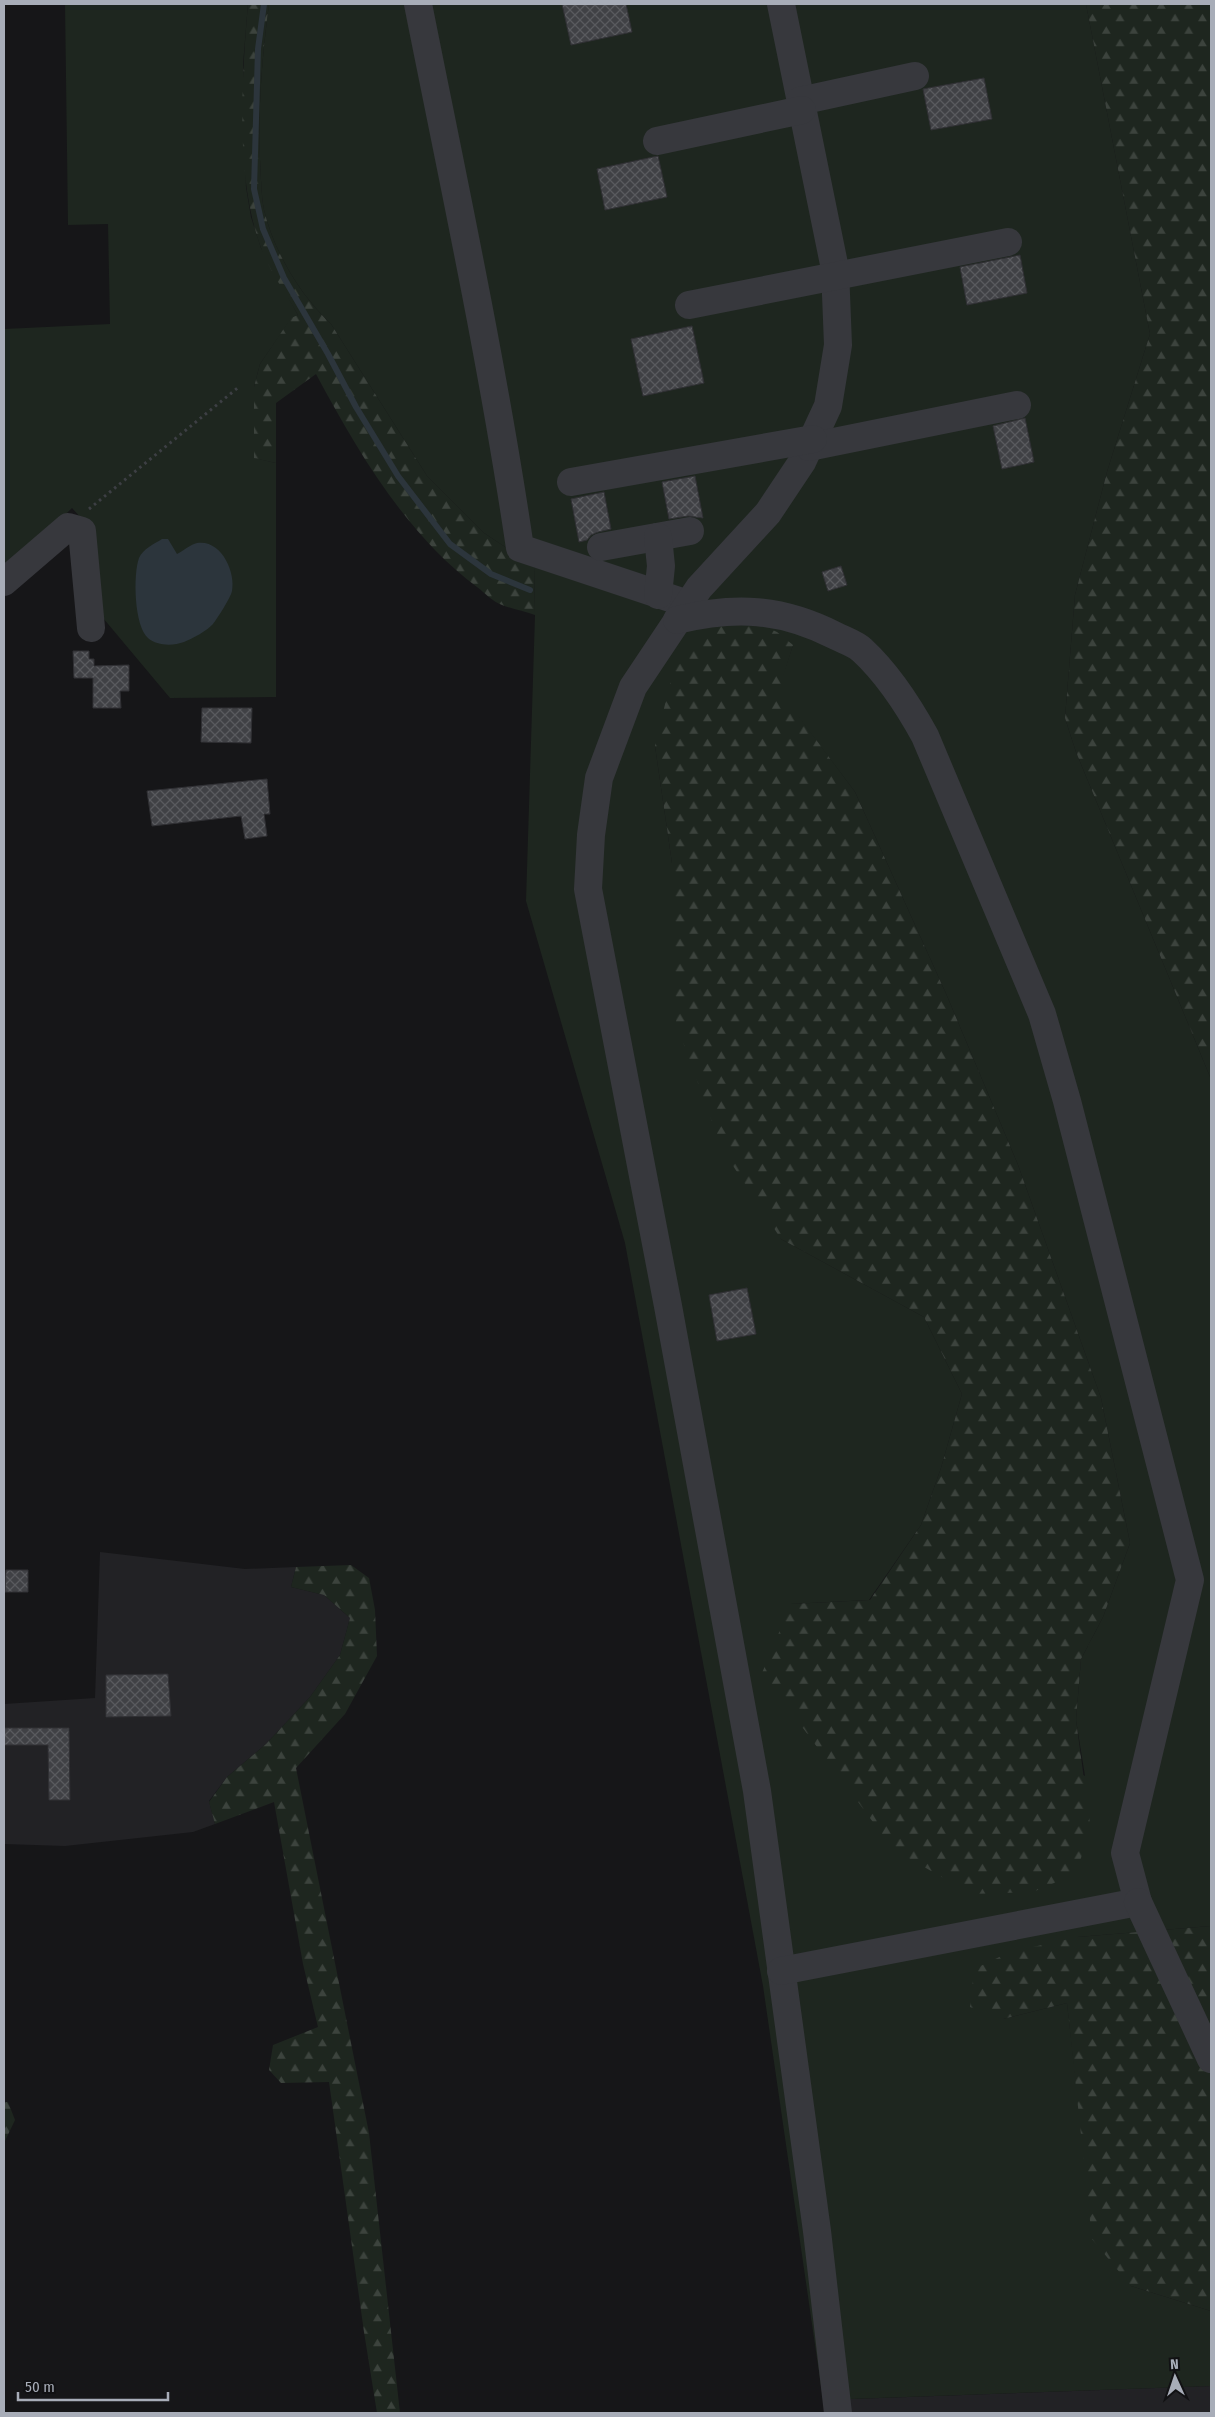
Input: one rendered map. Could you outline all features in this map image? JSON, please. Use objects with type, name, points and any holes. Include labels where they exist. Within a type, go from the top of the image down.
[{"type":"lane","points":[[418,4],[470,264],[508,467],[520,548],[658,595],[683,612],[770,612],[824,629],[861,648],[907,704],[925,736],[1042,1014],[1067,1101],[1190,1580],[1125,1853],[1138,1902],[1211,2059]]},
{"type":"lane","points":[[781,4],[835,276],[838,345],[828,406],[802,462],[768,513],[699,588],[633,687],[600,778],[591,836],[588,889],[668,1306],[756,1791],[817,2232],[838,2413]]},
{"type":"lane","points":[[657,141],[915,76]]},
{"type":"lane","points":[[689,305],[1008,242]]},
{"type":"lane","points":[[571,482],[811,443],[1017,405]]},
{"type":"lane","points":[[4,582],[68,527],[82,531],[91,628]]},
{"type":"lane","points":[[602,547],[690,531]]},
{"type":"lane","points":[[658,537],[661,566],[658,595]]},
{"type":"lane","points":[[781,1971],[1138,1902]]},
{"type":"path","points":[[68,527],[240,386]]},
{"type":"shaded area","points":[[162,539],[168,539],[177,554],[197,543],[206,543],[213,546],[225,558],[233,583],[231,594],[213,624],[195,637],[175,644],[160,644],[148,638],[143,632],[137,612],[136,576],[139,558],[146,549]]},
{"type":"shaded area","points":[[100,1552],[245,1569],[296,1567],[291,1587],[324,1595],[350,1618],[340,1655],[310,1697],[266,1744],[227,1777],[209,1801],[215,1824],[193,1832],[65,1846],[4,1844],[4,1704],[95,1698]]},
{"type":"shaded area","points":[[1211,2386],[1211,2413],[825,2413],[823,2400]]},
{"type":"green space","points":[[65,4],[248,4],[243,65],[246,187],[251,217],[261,248],[298,315],[291,319],[260,364],[254,387],[255,458],[276,463],[276,697],[170,698],[103,618],[90,528],[72,508],[19,560],[4,571],[4,329],[110,324],[108,224],[68,225]]},
{"type":"green space","points":[[248,4],[269,4],[260,102],[261,179],[262,198],[268,226],[281,257],[309,300],[331,324],[427,476],[484,533],[534,566],[535,615],[495,602],[451,566],[428,542],[406,517],[367,462],[316,374],[276,403],[276,463],[254,458],[254,387],[260,364],[291,318],[298,315],[263,254],[252,218],[247,188],[242,126]]},
{"type":"green space","points":[[269,4],[1086,4],[1150,334],[1107,472],[1075,595],[1065,718],[1076,752],[1211,1079],[1211,1926],[1078,1937],[1003,2019],[1067,2003],[1078,2099],[1131,2286],[1211,2311],[1211,2386],[823,2400],[763,1986],[625,1243],[526,901],[535,615],[534,566],[484,533],[427,476],[331,324],[309,300],[281,257],[268,226],[261,185],[260,102]],"holes":[[[793,645],[778,690],[855,792],[947,996],[1018,1165],[1101,1398],[1130,1543],[1103,1617],[1081,1659],[1076,1720],[1085,1776],[791,1604],[869,1600],[921,1525],[941,1468],[962,1394],[924,1317],[781,1239],[672,863],[655,746]]]},
{"type":"green space","points":[[1086,4],[1211,4],[1211,1079],[1076,752],[1065,718],[1075,595],[1107,472],[1150,334]]},
{"type":"green space","points":[[753,621],[777,632],[793,645],[779,690],[855,792],[947,996],[1018,1165],[1101,1398],[1130,1543],[1103,1617],[1081,1659],[1076,1720],[1091,1831],[1075,1874],[1033,1892],[971,1894],[893,1849],[762,1673],[791,1604],[870,1600],[921,1525],[941,1468],[962,1394],[924,1317],[781,1239],[722,1149],[676,1023],[672,863],[655,746],[673,671],[709,628]]},
{"type":"green space","points":[[351,1565],[369,1578],[375,1610],[377,1656],[345,1714],[296,1768],[369,2133],[400,2413],[377,2413],[329,2082],[281,2083],[269,2070],[273,2045],[318,2027],[303,1964],[274,1802],[215,1824],[209,1802],[227,1777],[266,1744],[310,1697],[340,1655],[350,1618],[324,1595],[291,1587],[296,1567]]},
{"type":"green space","points":[[1211,1926],[1211,2311],[1131,2286],[1092,2239],[1067,2003],[1003,2019],[970,2007],[974,1969],[1010,1952],[1078,1937]]},
{"type":"green space","points":[[4,2102],[8,2102],[15,2120],[4,2143]]},
{"type":"building","points":[[562,4],[626,4],[632,32],[571,45]]},
{"type":"building","points":[[984,78],[992,119],[931,130],[923,89]]},
{"type":"building","points":[[658,156],[667,197],[605,210],[597,169]]},
{"type":"building","points":[[1020,255],[1027,293],[967,305],[960,267]]},
{"type":"building","points":[[692,326],[704,383],[643,396],[631,339]]},
{"type":"building","points":[[1025,418],[1034,462],[1002,469],[993,426]]},
{"type":"building","points":[[695,476],[703,518],[688,516],[669,519],[662,482]]},
{"type":"building","points":[[604,492],[611,529],[598,532],[591,535],[587,540],[579,542],[571,499]]},
{"type":"building","points":[[841,566],[847,585],[828,591],[822,572]]},
{"type":"building","points":[[73,651],[89,651],[89,659],[94,659],[94,666],[129,665],[129,691],[120,691],[121,708],[93,708],[93,678],[74,678]]},
{"type":"building","points":[[202,708],[252,708],[251,743],[201,742]]},
{"type":"building","points":[[267,779],[270,814],[264,814],[267,836],[245,839],[241,816],[152,826],[147,791]]},
{"type":"building","points":[[747,1288],[756,1334],[717,1341],[709,1295]]},
{"type":"building","points":[[6,1570],[28,1570],[28,1592],[5,1592]]},
{"type":"building","points":[[168,1674],[171,1716],[106,1717],[106,1675]]},
{"type":"building","points":[[4,1728],[69,1728],[70,1800],[49,1800],[48,1745],[4,1745]]},
{"type":"waterway","points":[[264,4],[258,49],[254,189],[263,229],[284,278],[356,407],[398,476],[450,544],[491,574],[530,590]]}]
